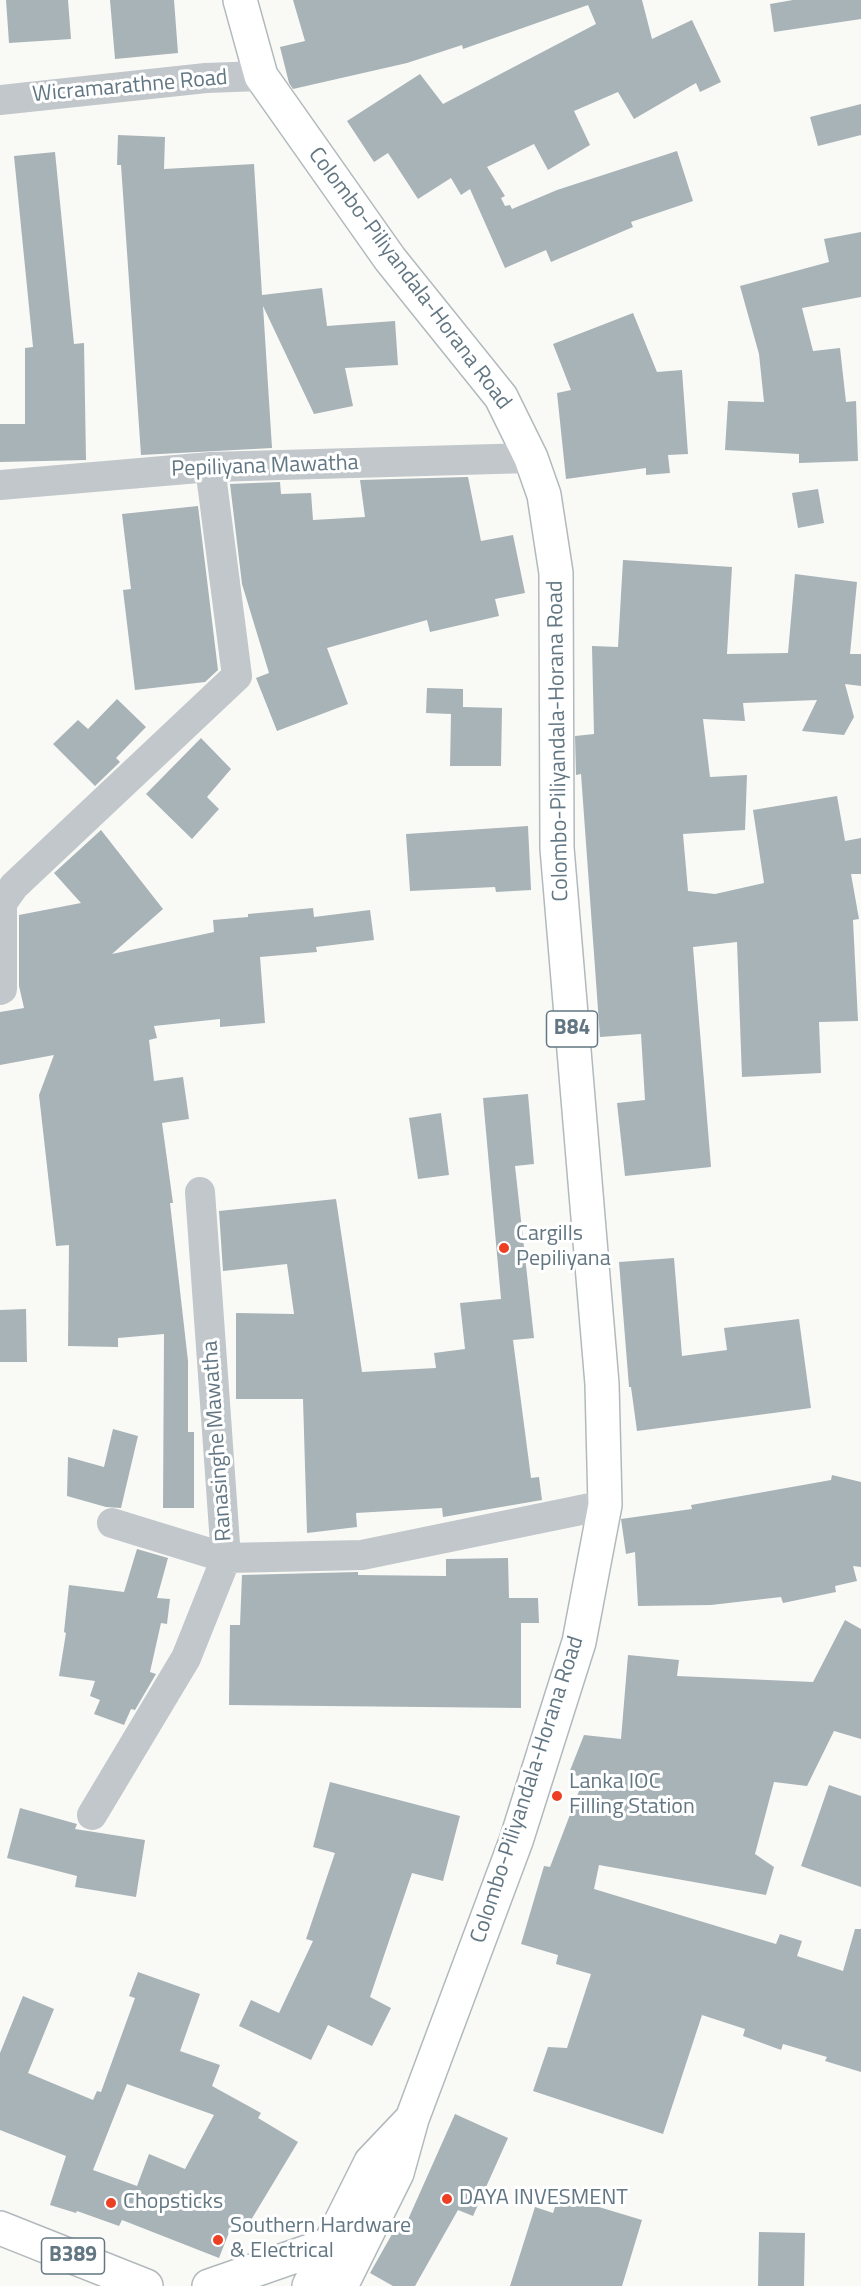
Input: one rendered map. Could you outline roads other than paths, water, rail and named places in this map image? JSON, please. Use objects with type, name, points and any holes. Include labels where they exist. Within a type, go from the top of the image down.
[{"type":"main road","name":"Colombo-Piliyandala-Horana Road","points":[[240,0],[261,76],[390,259],[501,397],[531,458],[544,495],[556,573],[557,848],[602,1384],[605,1505],[579,1642],[516,1841],[412,2119],[398,2173],[344,2246],[309,2286]]},
{"type":"main road","name":"B389","points":[[0,2228],[146,2286]]},
{"type":"main road","name":"Colombo-Piliyandala-Horana Road","points":[[341,2286],[344,2246]]},
{"type":"main road","points":[[208,2286],[344,2246],[358,2286]]},
{"type":"street","name":"Wicramarathne Road","points":[[0,100],[206,78],[261,76]]},
{"type":"street","name":"Pepiliyana Mawatha","points":[[0,485],[210,467],[531,458]]},
{"type":"street","points":[[0,990],[2,989],[2,903],[14,886],[237,676],[210,467]]},
{"type":"street","name":"Ranasinghe Mawatha","points":[[200,1192],[226,1558],[362,1555],[605,1505]]},
{"type":"street","points":[[93,1815],[186,1658],[226,1558],[112,1523]]},
{"type":"place","name":"Cargills Pepiliyana","points":[[504,1248]]},
{"type":"place","name":"Lanka IOC Filling Station","points":[[557,1796]]},
{"type":"place","name":"DAYA INVESMENT","points":[[447,2199]]},
{"type":"place","name":"Chopsticks","points":[[111,2203]]},
{"type":"place","name":"Southern Hardware & Electrical","points":[[218,2240]]}]
